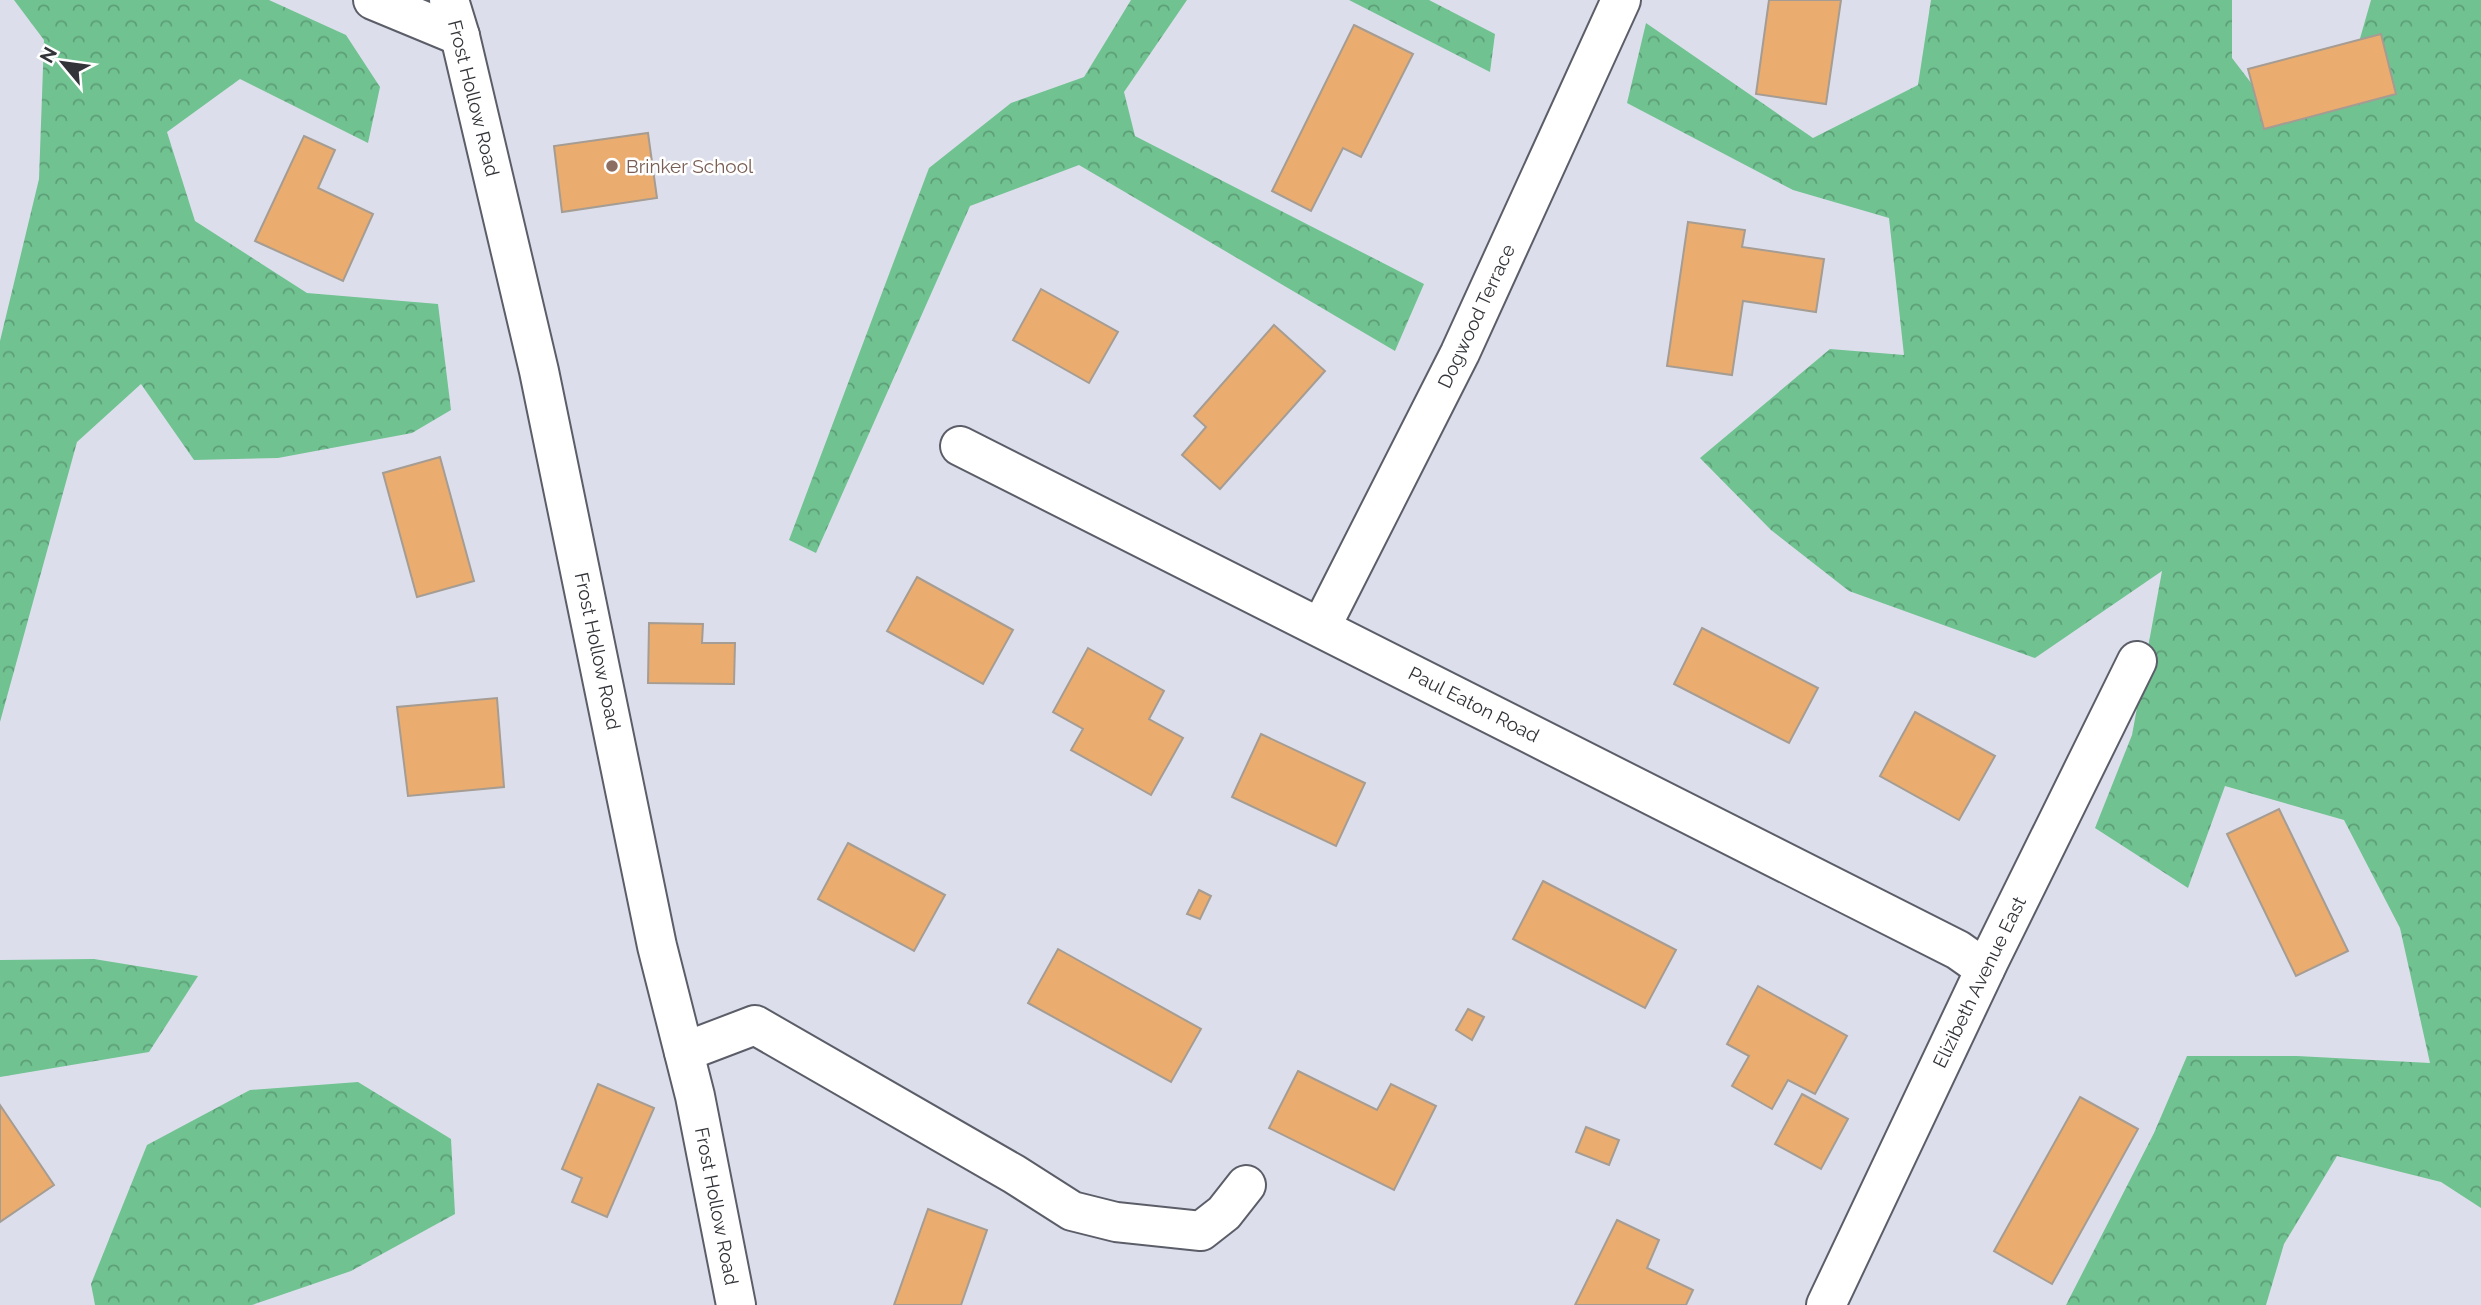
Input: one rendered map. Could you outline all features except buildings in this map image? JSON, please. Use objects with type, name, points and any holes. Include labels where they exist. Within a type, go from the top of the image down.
[{"type":"street","points":[[373,0],[460,36]]},
{"type":"street","name":"Frost Hollow Road","points":[[449,0],[460,36],[539,372],[657,946],[695,1096],[736,1305]]},
{"type":"street","name":"Dogwood Terrace","points":[[1321,627],[1460,353],[1621,0]]},
{"type":"street","name":"Paul Eaton Road","points":[[960,446],[1958,950],[1985,969]]},
{"type":"street","name":"Elizibeth Avenue East","points":[[1826,1305],[1985,969],[2137,661]]},
{"type":"street","points":[[684,1052],[755,1026],[1014,1174],[1072,1211],[1116,1222],[1201,1231],[1224,1213],[1246,1185]]},
{"type":"green space","points":[[14,0],[269,0],[346,35],[380,87],[368,143],[240,79],[167,132],[195,221],[307,293],[438,304],[451,410],[412,433],[278,458],[194,460],[141,384],[77,442],[0,722],[0,341],[39,179],[44,40]]},
{"type":"green space","points":[[1131,0],[1187,0],[1124,92],[1135,136],[1424,284],[1395,351],[1079,165],[970,206],[816,553],[789,540],[929,168],[1011,103],[1084,77]]},
{"type":"green space","points":[[1349,0],[1429,0],[1495,34],[1490,72]]},
{"type":"green space","points":[[1931,0],[2232,0],[2232,58],[2265,101],[2351,70],[2371,0],[2481,0],[2481,1208],[2441,1182],[2337,1156],[2284,1244],[2266,1305],[2066,1305],[2154,1133],[2187,1056],[2297,1056],[2430,1063],[2400,928],[2344,820],[2225,786],[2188,888],[2095,828],[2132,735],[2162,571],[2035,658],[1849,591],[1771,530],[1700,458],[1830,349],[1904,355],[1889,218],[1793,190],[1627,103],[1646,23],[1813,138],[1918,85]]},
{"type":"green space","points":[[94,959],[198,976],[149,1052],[0,1077],[0,960]]},
{"type":"green space","points":[[358,1082],[451,1139],[455,1214],[351,1271],[252,1305],[95,1305],[91,1284],[147,1145],[250,1090]]},
{"type":"place","name":"Brinker School","points":[[612,166]]}]
